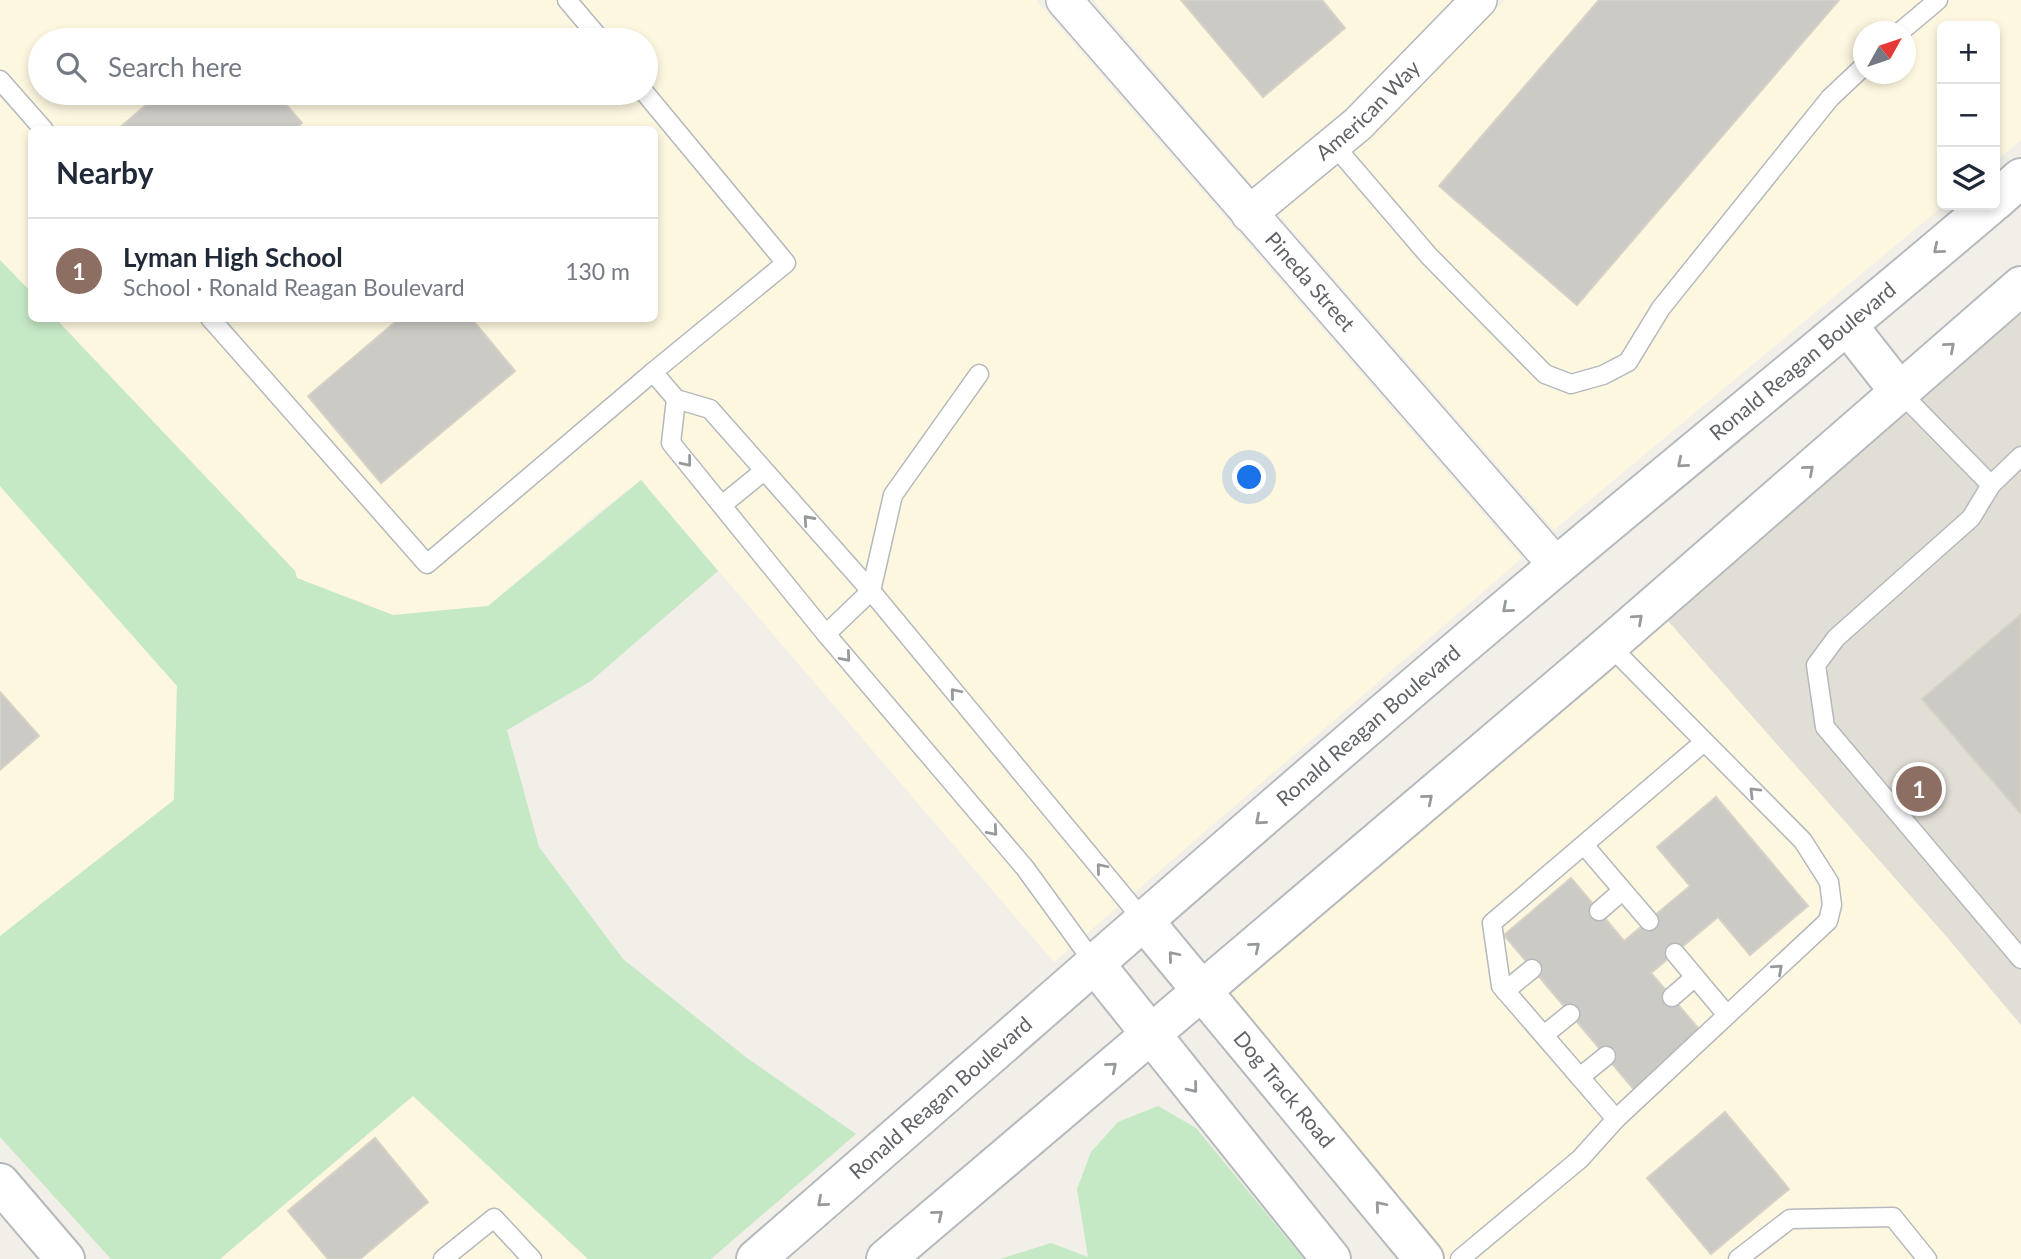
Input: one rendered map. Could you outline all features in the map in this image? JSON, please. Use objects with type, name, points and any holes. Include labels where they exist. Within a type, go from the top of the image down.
[{"type":"main road","points":[[2000,197],[2021,178]]},
{"type":"main road","name":"Ronald Reagan Boulevard","points":[[756,1259],[1094,963],[1557,566],[1984,210]]},
{"type":"main road","points":[[886,1259],[1608,645],[2021,286]]},
{"type":"main road","points":[[1848,326],[1899,391]]},
{"type":"main road","name":"Dog Track Road","points":[[1144,921],[1424,1259]]},
{"type":"main road","points":[[1094,963],[1331,1259]]},
{"type":"main road","points":[[0,1183],[65,1259]]},
{"type":"street","name":"Pineda Street","points":[[1064,0],[1557,566]]},
{"type":"street","name":"American Way","points":[[1250,214],[1358,124],[1479,0]]},
{"type":"lane","points":[[567,0],[591,28]]},
{"type":"lane","points":[[1913,21],[1938,0]]},
{"type":"lane","points":[[1333,144],[1429,256],[1545,374],[1571,384],[1603,374],[1628,362],[1661,308],[1830,98],[1853,76]]},
{"type":"lane","points":[[0,80],[40,126]]},
{"type":"lane","points":[[214,322],[427,564],[786,263],[655,105]]},
{"type":"lane","points":[[653,372],[676,399],[710,409],[871,591],[1144,921]]},
{"type":"lane","points":[[826,634],[871,591],[893,495],[979,374]]},
{"type":"lane","points":[[1899,391],[1991,485]]},
{"type":"lane","points":[[676,399],[671,443],[826,634],[1025,868],[1094,963]]},
{"type":"lane","points":[[2021,456],[1991,485],[1971,518],[1836,638],[1816,665],[1825,727],[2021,959]]},
{"type":"lane","points":[[722,505],[764,471]]},
{"type":"lane","points":[[1460,1259],[1580,1159],[1616,1119],[1828,922],[1832,905],[1829,882],[1803,841],[1608,645]]},
{"type":"lane","points":[[1616,1119],[1501,986],[1492,923],[1704,742]]},
{"type":"lane","points":[[1584,845],[1649,921]]},
{"type":"lane","points":[[1598,911],[1622,891]]},
{"type":"lane","points":[[1675,953],[1727,1015]]},
{"type":"lane","points":[[1505,990],[1532,969]]},
{"type":"lane","points":[[1672,998],[1695,977]]},
{"type":"lane","points":[[1544,1035],[1570,1014]]},
{"type":"lane","points":[[1580,1077],[1606,1056]]},
{"type":"lane","points":[[1738,1259],[1790,1219],[1893,1217],[1927,1259]]},
{"type":"lane","points":[[443,1259],[494,1219],[532,1259]]},
{"type":"shaded area","points":[[0,0],[1036,0],[1522,558],[1054,962],[641,480],[488,606],[393,615],[297,578],[295,571],[59,322],[658,322],[658,126],[28,126],[28,289],[0,260]]},
{"type":"shaded area","points":[[1093,0],[1452,0],[1345,110],[1253,186]]},
{"type":"shaded area","points":[[1505,0],[2021,0],[2021,140],[2000,158],[2000,21],[1937,21],[1938,210],[1554,530],[1278,214],[1372,136]]},
{"type":"shaded area","points":[[2021,286],[2021,1025],[1654,605]]},
{"type":"shaded area","points":[[0,486],[177,686],[174,800],[0,936]]},
{"type":"shaded area","points":[[1654,605],[2021,1025],[2021,1259],[1424,1259],[1203,991]]},
{"type":"shaded area","points":[[413,1096],[588,1259],[220,1259]]},
{"type":"green space","points":[[0,260],[28,289],[28,322],[59,322],[295,571],[297,578],[393,615],[488,606],[641,480],[718,571],[591,681],[507,730],[539,847],[623,959],[747,1058],[856,1134],[711,1259],[588,1259],[413,1096],[220,1259],[111,1259],[0,1137],[0,936],[174,800],[177,686],[0,486]]},
{"type":"green space","points":[[1158,1106],[1196,1128],[1304,1259],[1000,1259],[1051,1243],[1088,1257],[1077,1189],[1091,1152],[1118,1122]]},
{"type":"building","points":[[1181,0],[1322,0],[1345,28],[1263,97]]},
{"type":"building","points":[[1599,0],[1839,0],[1577,305],[1439,186]]},
{"type":"building","points":[[146,105],[286,105],[302,123],[299,126],[122,126]]},
{"type":"building","points":[[395,322],[474,322],[515,371],[381,483],[308,396]]},
{"type":"building","points":[[2021,614],[2021,814],[1922,699]]},
{"type":"building","points":[[0,692],[39,736],[0,770]]},
{"type":"building","points":[[1716,797],[1808,906],[1750,955],[1718,917],[1651,973],[1704,1035],[1636,1092],[1504,935],[1571,878],[1624,941],[1690,886],[1657,847]]},
{"type":"building","points":[[1725,1112],[1789,1189],[1711,1254],[1647,1178]]},
{"type":"building","points":[[375,1138],[428,1202],[360,1259],[328,1259],[288,1211]]},
{"type":"place","name":"Lyman High School","points":[[1919,789]]}]
